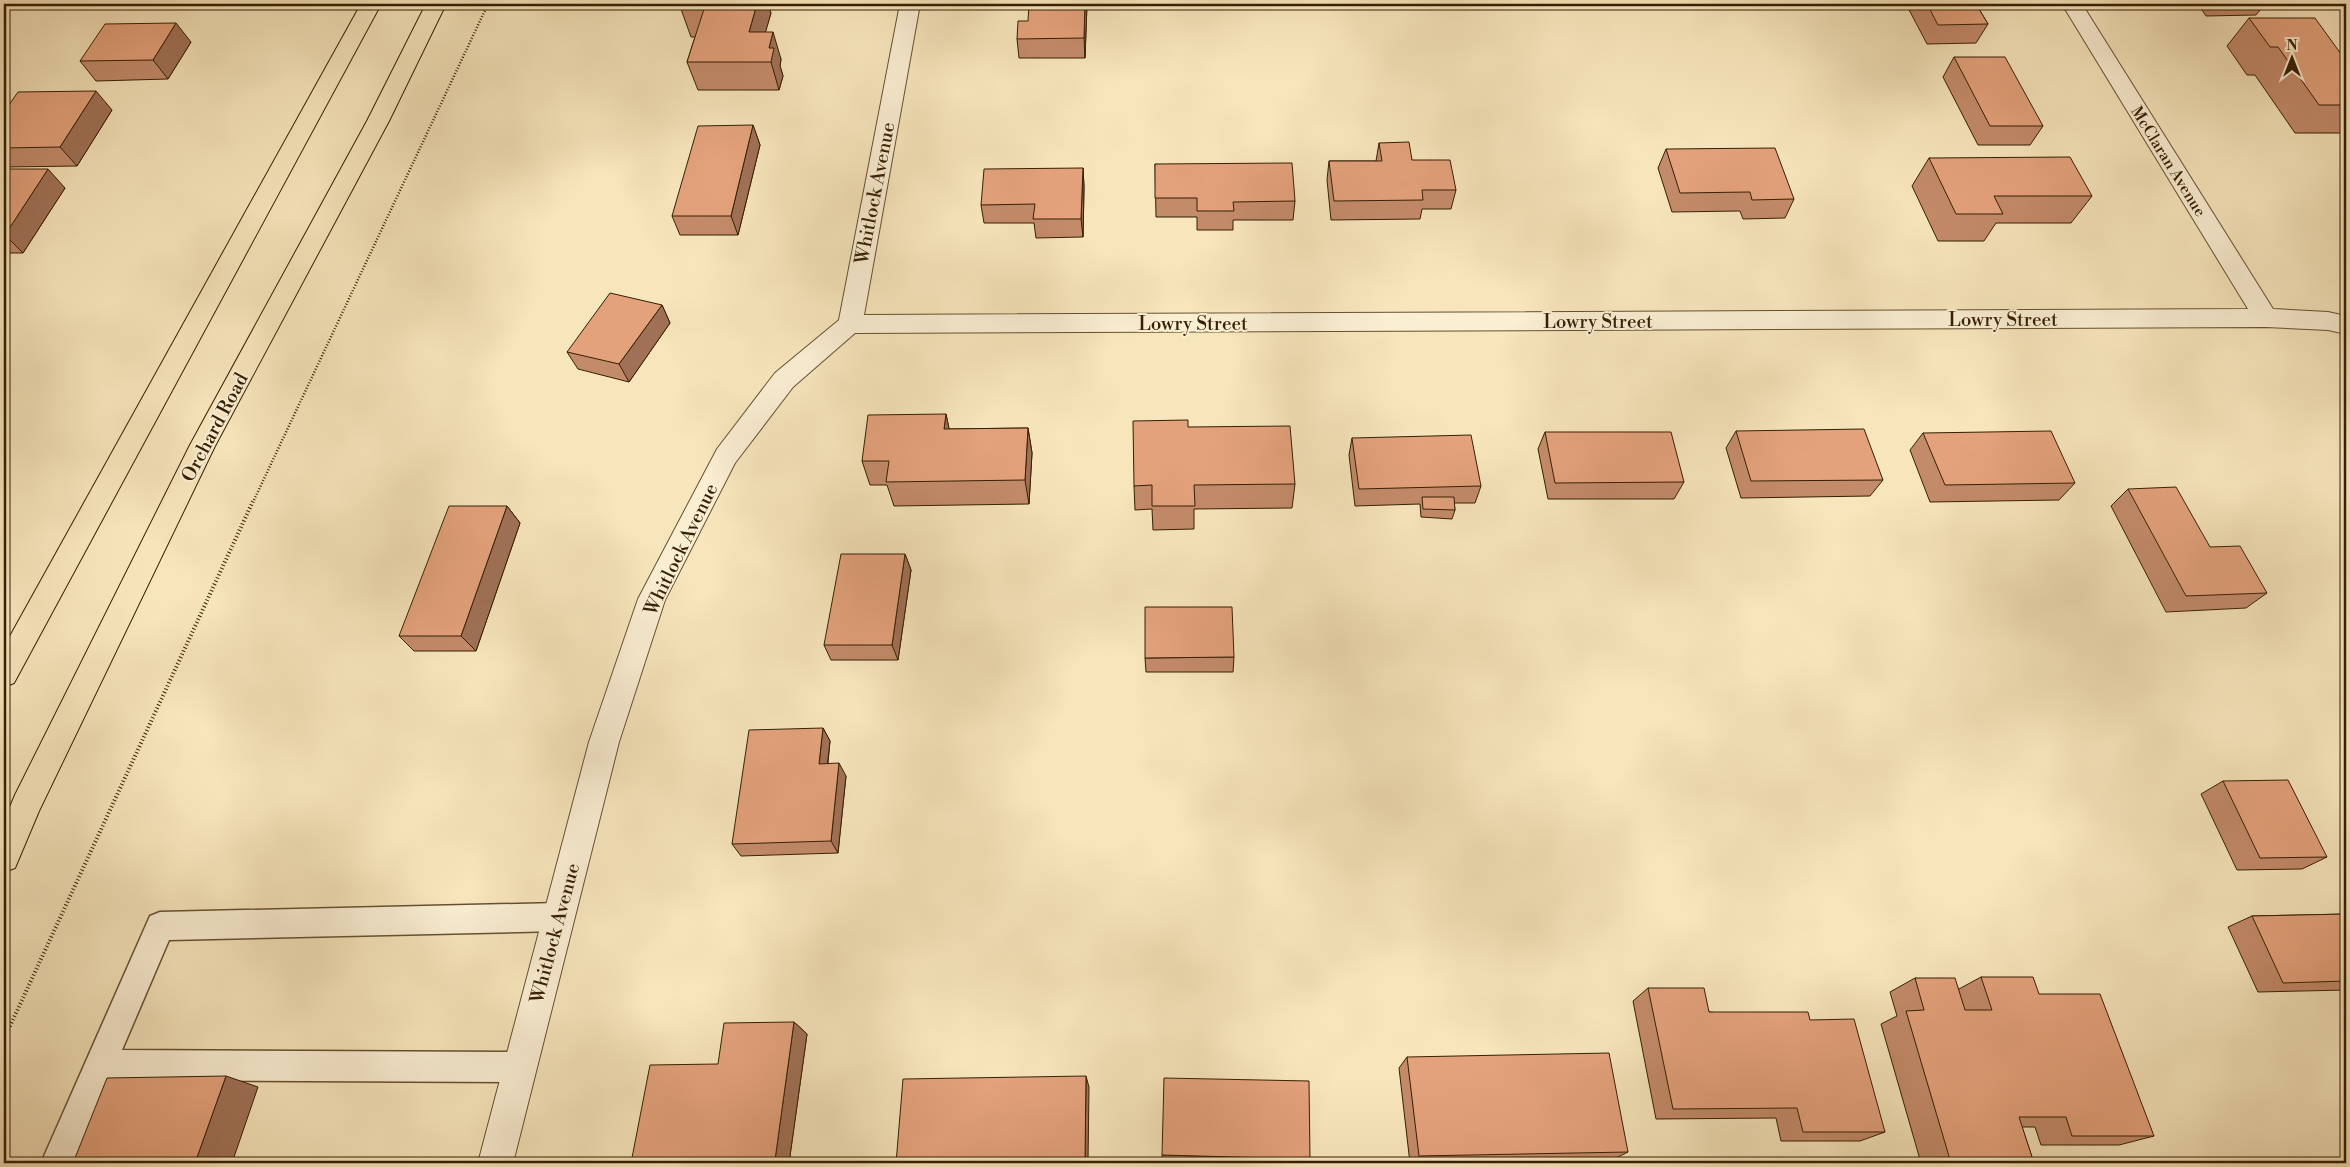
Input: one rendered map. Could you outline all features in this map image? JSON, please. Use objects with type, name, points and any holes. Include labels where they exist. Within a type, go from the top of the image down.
[{"type":"main road","points":[[4,674],[371,4]]},
{"type":"main road","name":"Orchard Road","points":[[4,857],[26,805],[203,445],[378,121],[436,4]]},
{"type":"street","name":"Whitlock Avenue","points":[[495,1163],[604,742],[652,600],[726,456],[784,380],[850,324],[910,4]]},
{"type":"street","name":"McClaran Avenue","points":[[2072,4],[2266,318]]},
{"type":"street","name":"Lowry Street","points":[[850,324],[2266,318],[2328,321],[2346,325]]},
{"type":"lane","points":[[57,1163],[160,926],[559,917]]},
{"type":"lane","points":[[100,1065],[519,1067]]},
{"type":"path","points":[[4,1039],[248,513],[488,4]]},
{"type":"building","points":[[682,4],[757,4],[749,32],[773,32],[769,48],[774,48],[771,62],[687,62],[704,9],[681,9]]},
{"type":"building","points":[[1029,4],[1085,4],[1084,38],[1017,39],[1018,21],[1028,21]]},
{"type":"building","points":[[1927,4],[1976,4],[1988,24],[1938,25]]},
{"type":"building","points":[[2249,18],[2315,18],[2341,54],[2346,54],[2346,105],[2319,105],[2278,47],[2270,47]]},
{"type":"building","points":[[176,23],[153,60],[80,61],[105,24]]},
{"type":"building","points":[[1954,57],[2005,57],[2043,126],[1990,126]]},
{"type":"building","points":[[96,91],[60,147],[4,148],[4,112],[18,92]]},
{"type":"building","points":[[753,125],[731,216],[672,216],[698,126]]},
{"type":"building","points":[[1409,142],[1412,160],[1450,160],[1456,190],[1422,190],[1423,200],[1334,201],[1329,161],[1382,161],[1379,143]]},
{"type":"building","points":[[1775,148],[1794,199],[1752,200],[1750,192],[1680,193],[1666,149]]},
{"type":"building","points":[[2070,157],[2092,196],[1994,196],[2003,214],[1956,214],[1929,158]]},
{"type":"building","points":[[1292,163],[1295,201],[1233,202],[1234,211],[1197,211],[1197,198],[1155,198],[1155,164]]},
{"type":"building","points":[[1083,168],[1081,219],[1033,219],[1035,204],[981,205],[984,169]]},
{"type":"building","points":[[4,169],[48,169],[5,235],[4,235]]},
{"type":"building","points":[[610,293],[662,305],[619,364],[567,352]]},
{"type":"building","points":[[946,414],[944,429],[1028,428],[1025,480],[886,482],[889,461],[862,461],[868,415]]},
{"type":"building","points":[[1188,420],[1188,427],[1290,426],[1295,484],[1194,485],[1195,506],[1152,506],[1152,485],[1134,486],[1133,421]]},
{"type":"building","points":[[1864,429],[1883,480],[1751,481],[1736,431]]},
{"type":"building","points":[[2051,431],[2075,483],[1945,485],[1923,433]]},
{"type":"building","points":[[1545,432],[1671,432],[1684,482],[1555,483]]},
{"type":"building","points":[[1471,435],[1481,486],[1359,489],[1352,438]]},
{"type":"building","points":[[2176,487],[2210,547],[2240,546],[2267,593],[2186,596],[2128,489]]},
{"type":"building","points":[[1422,497],[1454,497],[1455,510],[1423,509]]},
{"type":"building","points":[[449,506],[507,506],[461,636],[399,636]]},
{"type":"building","points":[[841,554],[905,554],[892,645],[824,645]]},
{"type":"building","points":[[1145,607],[1232,607],[1234,657],[1145,658]]},
{"type":"building","points":[[823,728],[819,764],[839,763],[831,841],[732,844],[749,730]]},
{"type":"building","points":[[2288,780],[2327,857],[2260,858],[2223,781]]},
{"type":"building","points":[[2346,914],[2346,981],[2283,983],[2252,916]]},
{"type":"building","points":[[1981,977],[2033,977],[2039,994],[2100,994],[2154,1136],[2072,1136],[2066,1117],[2019,1117],[2034,1163],[1951,1163],[1906,1011],[1924,1010],[1915,978],[1955,978],[1965,1010],[1992,1010]]},
{"type":"building","points":[[1648,988],[1704,988],[1709,1012],[1808,1012],[1810,1020],[1854,1019],[1885,1132],[1803,1132],[1797,1108],[1673,1109]]},
{"type":"building","points":[[794,1022],[775,1160],[631,1163],[650,1065],[718,1064],[724,1023]]},
{"type":"building","points":[[1609,1053],[1628,1152],[1419,1156],[1407,1057]]},
{"type":"building","points":[[226,1076],[195,1163],[73,1163],[107,1078]]},
{"type":"building","points":[[1086,1076],[1085,1163],[896,1163],[903,1079]]},
{"type":"building","points":[[1164,1078],[1309,1081],[1310,1159],[1162,1155]]}]
